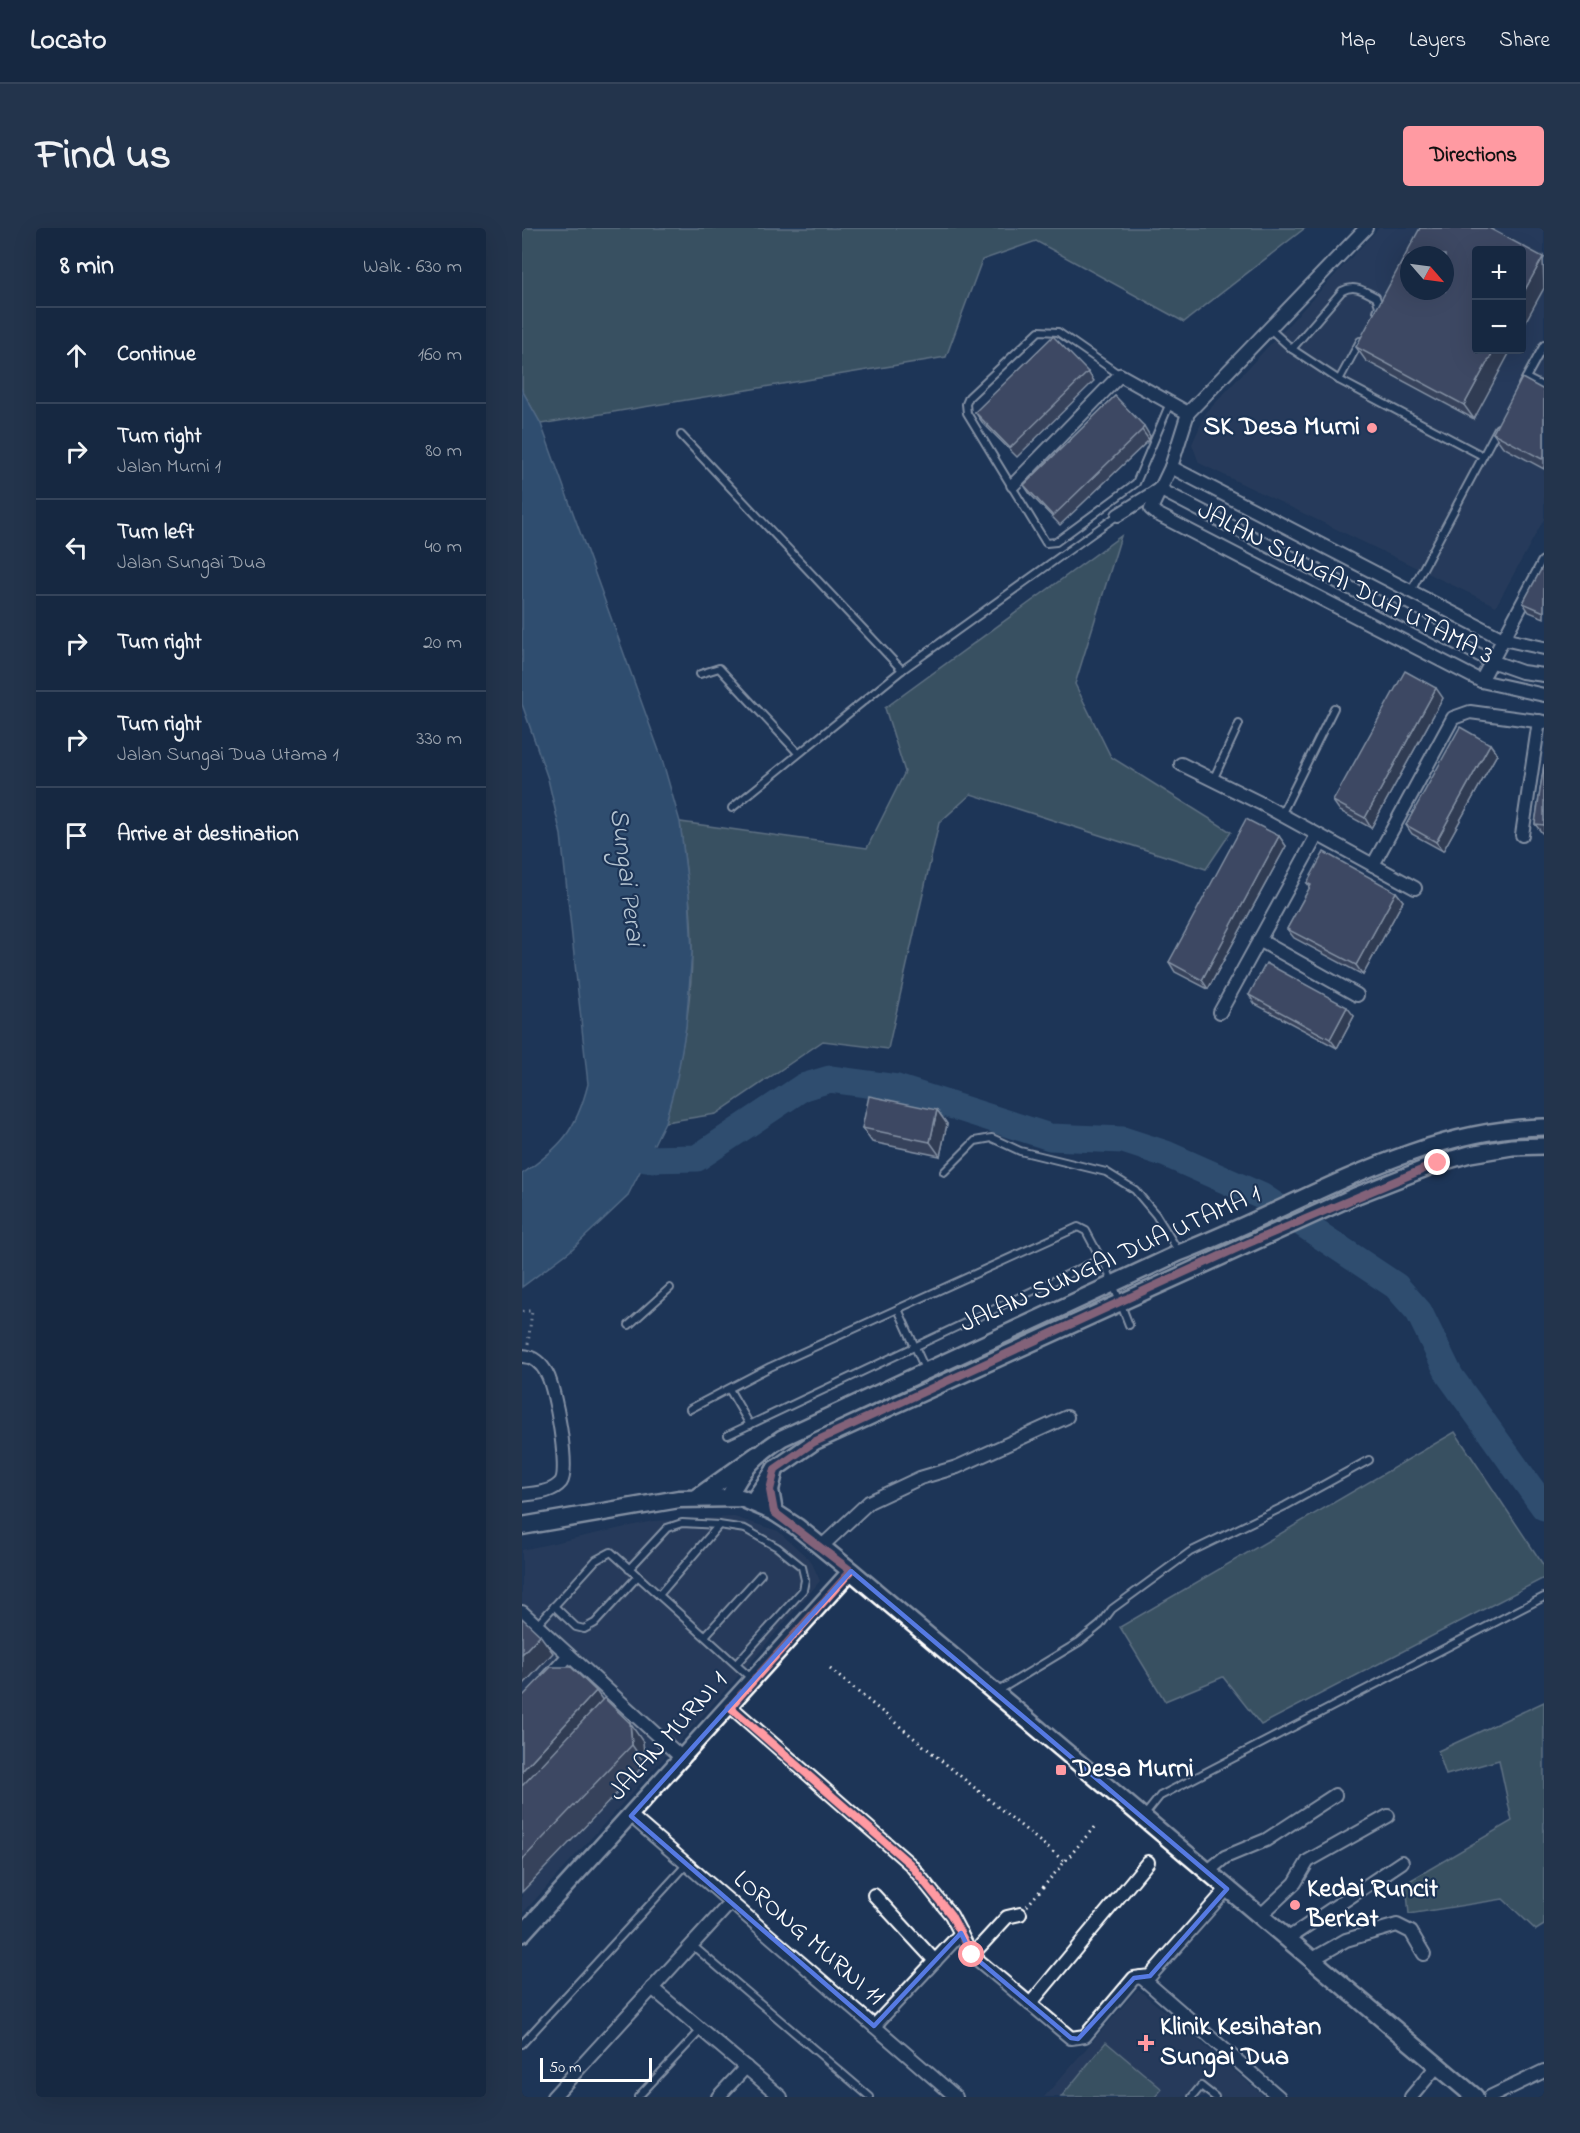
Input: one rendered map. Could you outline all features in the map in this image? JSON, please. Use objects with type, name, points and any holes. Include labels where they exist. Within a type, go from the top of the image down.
[{"type":"main road","points":[[698,1497],[757,1455]]},
{"type":"main road","points":[[774,1512],[770,1490],[775,1469]]},
{"type":"main road","points":[[522,1526],[698,1497],[729,1497],[753,1502],[774,1512],[851,1571],[1475,2097]]},
{"type":"street","points":[[1013,485],[1120,375],[1188,413],[1366,228]]},
{"type":"street","name":"JALAN SUNGAI DUA UTAMA 3","points":[[1188,413],[1171,467],[1151,505],[1157,514],[1481,681],[1544,695]]},
{"type":"street","points":[[1171,467],[1503,639],[1544,648]]},
{"type":"street","points":[[1118,515],[1159,489]]},
{"type":"street","name":"JALAN SUNGAI DUA UTAMA 3","points":[[1159,489],[1491,661],[1522,672],[1544,675]]},
{"type":"street","points":[[1481,681],[1544,563]]},
{"type":"street","points":[[1373,866],[1453,718],[1470,712],[1542,721],[1522,835]]},
{"type":"street","points":[[1181,764],[1281,814],[1415,888]]},
{"type":"street","points":[[1220,1012],[1317,835]]},
{"type":"street","points":[[1259,940],[1357,995]]},
{"type":"street","name":"JALAN SUNGAI DUA UTAMA 1","points":[[729,1497],[738,1477],[757,1455],[814,1421],[1179,1253],[1235,1232],[1416,1149],[1510,1127],[1544,1127]]},
{"type":"street","name":"JALAN SUNGAI DUA UTAMA 1","points":[[753,1502],[775,1469],[814,1442],[1244,1245],[1355,1196],[1438,1163],[1470,1154],[1512,1147],[1544,1146]]},
{"type":"street","points":[[522,1495],[553,1488],[561,1482],[565,1467],[552,1386],[541,1365],[524,1356]]},
{"type":"street","points":[[821,1547],[869,1502],[920,1478],[957,1467],[1067,1417]]},
{"type":"street","name":"JALAN MURNI 1","points":[[523,1930],[631,1816],[851,1571]]},
{"type":"street","points":[[522,1612],[569,1654],[617,1708],[683,1759]]},
{"type":"street","points":[[538,1689],[569,1654]]},
{"type":"street","points":[[730,1707],[910,1864],[946,1907],[972,1955],[1071,2038],[1085,2036],[1134,1978],[1150,1976],[1227,1889]]},
{"type":"street","points":[[1207,1872],[1226,1857],[1266,1840],[1335,1795]]},
{"type":"street","name":"LORONG MURNI 11","points":[[631,1816],[956,2097]]},
{"type":"street","points":[[1260,1916],[1295,1883],[1308,1862],[1388,1816]]},
{"type":"street","points":[[1287,1939],[1402,1862]]},
{"type":"street","points":[[1030,2004],[1148,1863]]},
{"type":"street","points":[[874,1895],[935,1961]]},
{"type":"street","points":[[553,2097],[730,1902]]},
{"type":"street","points":[[972,1955],[1007,1917],[1020,1914]]},
{"type":"street","points":[[1311,1960],[1346,1940],[1397,1925],[1410,1932],[1424,1954]]},
{"type":"street","points":[[874,2026],[961,1934]]},
{"type":"street","points":[[1141,1977],[1279,2097]]},
{"type":"street","points":[[652,1988],[781,2097]]},
{"type":"street","points":[[1411,2097],[1437,2066]]},
{"type":"street","points":[[718,2097],[746,2067]]},
{"type":"street","points":[[1490,2097],[1544,2071]]},
{"type":"lane","points":[[1292,349],[1342,291],[1349,287],[1358,288],[1376,297],[1379,306],[1374,315]]},
{"type":"lane","points":[[1270,329],[1292,349],[1339,380],[1483,456]]},
{"type":"lane","points":[[1120,375],[1058,332],[1039,331],[969,397],[967,413],[1013,485],[1046,543],[1056,542],[1136,483],[1170,403]]},
{"type":"lane","points":[[1339,380],[1364,334]]},
{"type":"lane","points":[[1517,395],[1544,345]]},
{"type":"lane","points":[[1526,378],[1544,387]]},
{"type":"lane","points":[[1411,592],[1502,421]]},
{"type":"lane","points":[[681,435],[902,670]]},
{"type":"lane","points":[[732,808],[902,670],[1118,515]]},
{"type":"lane","points":[[700,674],[719,668],[798,753]]},
{"type":"lane","points":[[1281,814],[1334,708]]},
{"type":"lane","points":[[1213,780],[1239,724]]},
{"type":"lane","points":[[944,1172],[975,1141],[992,1138],[1020,1151],[1106,1172],[1135,1190],[1156,1215],[1179,1253]]},
{"type":"lane","points":[[690,1409],[770,1366],[1078,1227],[1086,1231],[1102,1261],[1129,1324]]},
{"type":"lane","points":[[728,1435],[1096,1261],[1102,1261]]},
{"type":"lane","points":[[629,1324],[670,1288]]},
{"type":"lane","points":[[897,1309],[925,1370]]},
{"type":"lane","points":[[729,1389],[750,1425]]},
{"type":"lane","points":[[995,1693],[1079,1642],[1100,1625],[1113,1609],[1191,1551],[1285,1506],[1369,1460]]},
{"type":"lane","points":[[629,1569],[667,1528],[682,1523],[746,1529],[777,1547],[802,1567],[805,1580],[803,1590],[736,1664]]},
{"type":"lane","points":[[659,1595],[719,1525]]},
{"type":"lane","points":[[537,1625],[596,1560],[611,1552],[753,1680]]},
{"type":"lane","points":[[705,1636],[761,1575]]},
{"type":"lane","points":[[554,1606],[576,1627],[584,1629],[595,1623],[638,1576]]},
{"type":"lane","points":[[1142,1817],[1160,1796],[1544,1597]]},
{"type":"lane","points":[[522,2044],[687,1864]]},
{"type":"lane","points":[[692,1945],[870,2097]]},
{"type":"lane","points":[[638,2097],[701,2030]]},
{"type":"lane","points":[[1192,2097],[1201,2086],[1215,2097]]},
{"type":"path","points":[[522,1311],[532,1311],[524,1356]]},
{"type":"path","points":[[830,1670],[1065,1862]]},
{"type":"path","points":[[1020,1914],[1096,1825]]},
{"type":"highlighted area","points":[[851,1571],[1227,1889],[1150,1976],[1134,1978],[1078,2039],[1071,2038],[972,1955],[961,1933],[874,2026],[631,1816]]},
{"type":"shaded area","name":"SK Desa Murni","points":[[1379,228],[1544,228],[1544,519],[1496,606],[1199,463],[1192,444],[1206,413]]},
{"type":"shaded area","points":[[734,1517],[778,1531],[811,1561],[820,1581],[751,1662],[522,1914],[522,1550],[653,1521]]},
{"type":"shaded area","name":"Klinik Kesihatan Sungai Dua","points":[[1138,1989],[1265,2097],[1044,2097]]},
{"type":"green space","points":[[522,228],[1305,228],[1184,322],[1036,241],[982,260],[946,357],[541,424],[522,390]]},
{"type":"green space","points":[[1121,536],[1075,684],[1111,757],[1231,832],[1206,869],[971,794],[939,823],[888,1049],[823,1041],[716,1114],[665,1122],[676,1080],[690,994],[691,918],[680,822],[867,848],[905,772],[885,708]]},
{"type":"green space","points":[[1455,1432],[1544,1566],[1544,1578],[1261,1725],[1223,1677],[1165,1701],[1120,1627]]},
{"type":"green space","points":[[1544,1702],[1544,1925],[1536,1930],[1503,1899],[1409,1914],[1406,1883],[1512,1821],[1499,1760],[1446,1775],[1438,1751]]},
{"type":"green space","points":[[1106,2042],[1162,2089],[1155,2097],[1061,2097]]},
{"type":"water","name":"Sungai Perai","points":[[522,390],[541,424],[662,759],[680,822],[689,895],[692,952],[686,1027],[677,1078],[665,1122],[651,1150],[627,1197],[570,1251],[522,1287],[522,1174],[547,1155],[565,1136],[578,1114],[588,1084],[561,835],[548,779],[522,704]]},
{"type":"building","points":[[1420,228],[1489,228],[1523,246],[1472,246],[1472,354],[1492,354],[1464,405],[1356,347],[1400,265],[1400,300],[1454,300],[1454,246],[1410,246]]},
{"type":"building","points":[[1526,248],[1543,257],[1526,288]]},
{"type":"building","points":[[1053,336],[1088,372],[1010,448],[975,412]]},
{"type":"building","points":[[1522,378],[1544,390],[1544,456],[1542,459],[1493,433]]},
{"type":"building","points":[[1115,396],[1144,426],[1142,430],[1053,516],[1024,485]]},
{"type":"building","points":[[1544,564],[1544,612],[1523,603]]},
{"type":"building","points":[[1405,671],[1436,688],[1365,818],[1333,801]]},
{"type":"building","points":[[1460,727],[1490,744],[1436,842],[1406,825]]},
{"type":"building","points":[[1544,764],[1544,825],[1535,824]]},
{"type":"building","points":[[1246,819],[1279,836],[1202,980],[1169,962]]},
{"type":"building","points":[[1324,852],[1396,892],[1356,965],[1287,929],[1311,885],[1307,883]]},
{"type":"building","points":[[1266,963],[1347,1007],[1330,1039],[1249,995]]},
{"type":"building","points":[[869,1096],[937,1110],[930,1142],[862,1128]]},
{"type":"building","points":[[522,1618],[540,1635],[522,1654]]},
{"type":"building","points":[[551,1667],[571,1667],[596,1691],[522,1771],[522,1697]]},
{"type":"building","points":[[604,1698],[630,1723],[632,1745],[522,1860],[522,1786]]},
{"type":"waterway","points":[[611,1147],[646,1159],[697,1158],[803,1087],[830,1079],[897,1088],[1050,1137],[1123,1140],[1166,1154],[1261,1196],[1396,1286],[1419,1312],[1450,1376],[1544,1507]]},
{"type":"place","name":"SK Desa Murni","points":[[1372,428]]},
{"type":"place","name":"Desa Murni","points":[[1061,1770]]},
{"type":"place","name":"Kedai Runcit Berkat","points":[[1295,1905]]},
{"type":"place","name":"Klinik Kesihatan Sungai Dua","points":[[1146,2043]]},
{"type":"route","points":[[972,1955],[951,1915],[935,1892],[910,1864],[730,1707],[851,1571],[797,1527],[774,1512],[770,1490],[775,1469],[792,1455],[814,1442],[1244,1245],[1355,1196],[1438,1163]]}]
